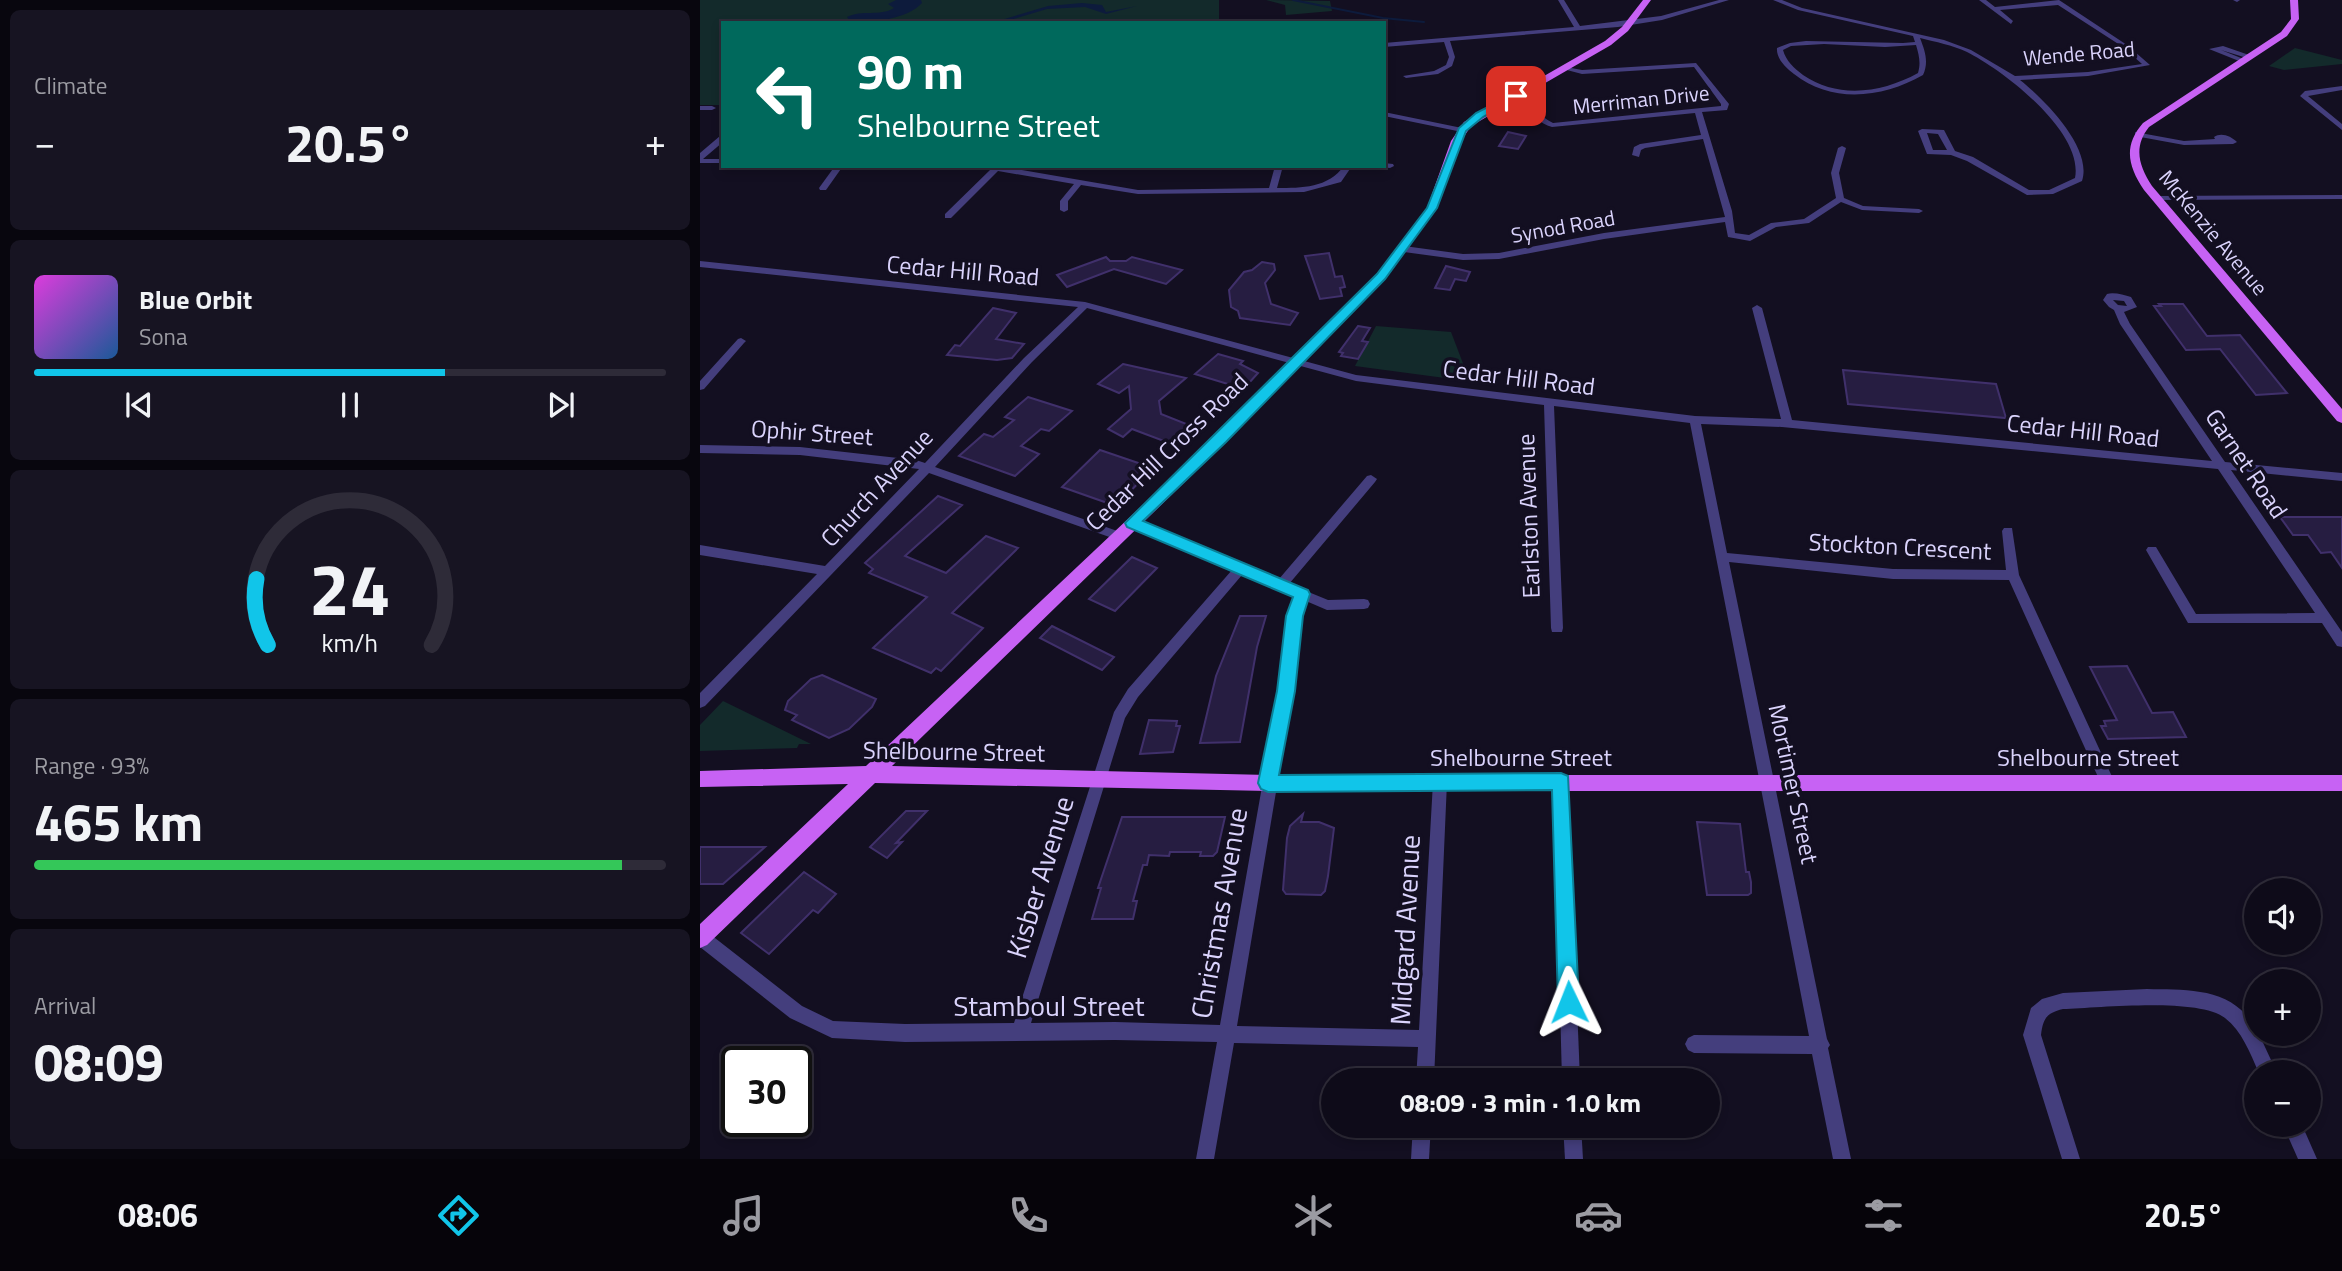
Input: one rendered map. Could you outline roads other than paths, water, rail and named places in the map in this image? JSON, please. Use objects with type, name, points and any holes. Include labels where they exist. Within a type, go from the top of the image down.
[{"type":"main road","points":[[1462,130],[1480,115],[1608,43],[1630,23],[1647,0]]},
{"type":"main road","points":[[2138,134],[2151,121],[2247,59],[2291,26],[2296,15],[2294,0]]},
{"type":"main road","name":"Cedar Hill Cross Road","points":[[700,938],[1126,529],[1295,363],[1404,249],[1432,208],[1462,130]]},
{"type":"main road","name":"McKenzie Avenue","points":[[2138,134],[2133,150],[2134,163],[2157,198],[2342,418]]},
{"type":"main road","name":"Shelbourne Street","points":[[700,779],[871,774],[1268,783],[2342,783]]},
{"type":"street","points":[[1561,0],[1577,28]]},
{"type":"street","points":[[1386,45],[1630,23],[1726,0]]},
{"type":"street","name":"Wende Road","points":[[1776,0],[1800,9],[1915,34],[1969,51],[2014,78],[2088,74],[2147,65],[2143,59],[2057,1]]},
{"type":"street","points":[[1982,0],[2011,22]]},
{"type":"street","points":[[1994,9],[2057,1]]},
{"type":"street","points":[[1915,34],[1918,43],[1923,61],[1921,74],[1893,88],[1868,93],[1818,88],[1793,69],[1779,49],[1797,43],[1895,47],[1918,43]]},
{"type":"street","points":[[1406,76],[1436,74],[1449,66],[1452,57],[1446,39]]},
{"type":"street","name":"Merriman Drive","points":[[1516,96],[1523,99],[1537,119],[1552,125],[1698,112],[1724,108],[1726,104],[1696,65],[1582,72],[1566,69]]},
{"type":"street","points":[[1952,153],[1970,159],[2028,193],[2050,192],[2075,184],[2082,175],[2081,166],[2043,102],[2014,78]]},
{"type":"street","points":[[2342,88],[2305,93],[2304,96],[2342,128]]},
{"type":"street","points":[[700,108],[712,108]]},
{"type":"street","points":[[1698,112],[1728,211],[1731,235],[1750,238],[1774,225],[1806,221],[1840,199]]},
{"type":"street","points":[[1386,114],[1462,130]]},
{"type":"street","points":[[2331,120],[2342,118]]},
{"type":"street","points":[[2138,134],[2179,142],[2219,141]]},
{"type":"street","points":[[1636,155],[1637,149],[1643,146],[1704,137]]},
{"type":"street","points":[[700,159],[721,140]]},
{"type":"street","points":[[1840,199],[1835,173],[1842,148]]},
{"type":"street","points":[[700,159],[721,161]]},
{"type":"street","points":[[823,188],[838,168]]},
{"type":"street","points":[[991,168],[1080,181],[1127,192],[1272,191],[1329,185],[1344,175],[1347,168]]},
{"type":"street","points":[[1272,191],[1278,168]]},
{"type":"street","points":[[948,216],[995,169]]},
{"type":"street","points":[[1064,210],[1064,201],[1080,181]]},
{"type":"street","points":[[2157,198],[2342,197]]},
{"type":"street","points":[[1840,199],[1862,208],[1919,211]]},
{"type":"street","name":"Synod Road","points":[[1404,249],[1463,257],[1499,256],[1604,236],[1727,219]]},
{"type":"street","name":"Cedar Hill Road","points":[[700,264],[1085,305],[1356,378],[1695,420],[1787,423],[2342,477]]},
{"type":"street","name":"Church Avenue","points":[[702,697],[1085,305]]},
{"type":"street","points":[[1757,309],[1787,423]]},
{"type":"street","name":"Garnet Road","points":[[2119,309],[2125,324],[2342,642]]},
{"type":"street","points":[[700,387],[741,341]]},
{"type":"street","name":"Earlston Avenue","points":[[1549,403],[1557,628]]},
{"type":"street","name":"Mortimer Street","points":[[1695,420],[1842,1159]]},
{"type":"street","name":"Ophir Street","points":[[700,449],[800,451],[926,467],[1241,568],[1327,605],[1364,604]]},
{"type":"street","points":[[1281,585],[1371,479]]},
{"type":"street","points":[[2008,531],[2013,575]]},
{"type":"street","points":[[700,550],[828,571]]},
{"type":"street","points":[[2152,550],[2192,619],[2326,618]]},
{"type":"street","name":"Stockton Crescent","points":[[1723,557],[1893,574],[2013,575],[2108,783]]},
{"type":"street","name":"Kisber Avenue","points":[[1020,1031],[1119,716],[1128,700],[1241,568]]},
{"type":"street","name":"Christmas Avenue","points":[[1205,1159],[1286,691],[1294,616],[1302,594]]},
{"type":"street","name":"Midgard Avenue","points":[[1426,1068],[1440,782]]},
{"type":"street","points":[[1561,782],[1571,1068]]},
{"type":"street","name":"Stamboul Street","points":[[700,938],[764,988],[818,1025],[832,1029],[905,1034],[1020,1031],[1428,1039]]},
{"type":"street","points":[[2070,1159],[2032,1035],[2036,1014],[2046,1004],[2063,1001],[2192,999],[2222,1005],[2241,1021],[2261,1060]]},
{"type":"street","points":[[1694,1044],[1821,1045]]},
{"type":"street","points":[[2298,1137],[2308,1159]]},
{"type":"street","points":[[1420,1159],[1421,1138]]},
{"type":"street","points":[[1573,1138],[1574,1159]]},
{"type":"water","points":[[896,0],[921,0],[922,3],[908,13],[889,19],[850,21],[847,17],[894,8],[888,4]]},
{"type":"water","points":[[1082,3],[1102,5],[1106,12],[1137,6],[1106,14],[1085,7],[1047,9],[1007,21],[998,21],[1048,6]]},
{"type":"waterway","points":[[1293,0],[1383,18],[1424,22]]}]
